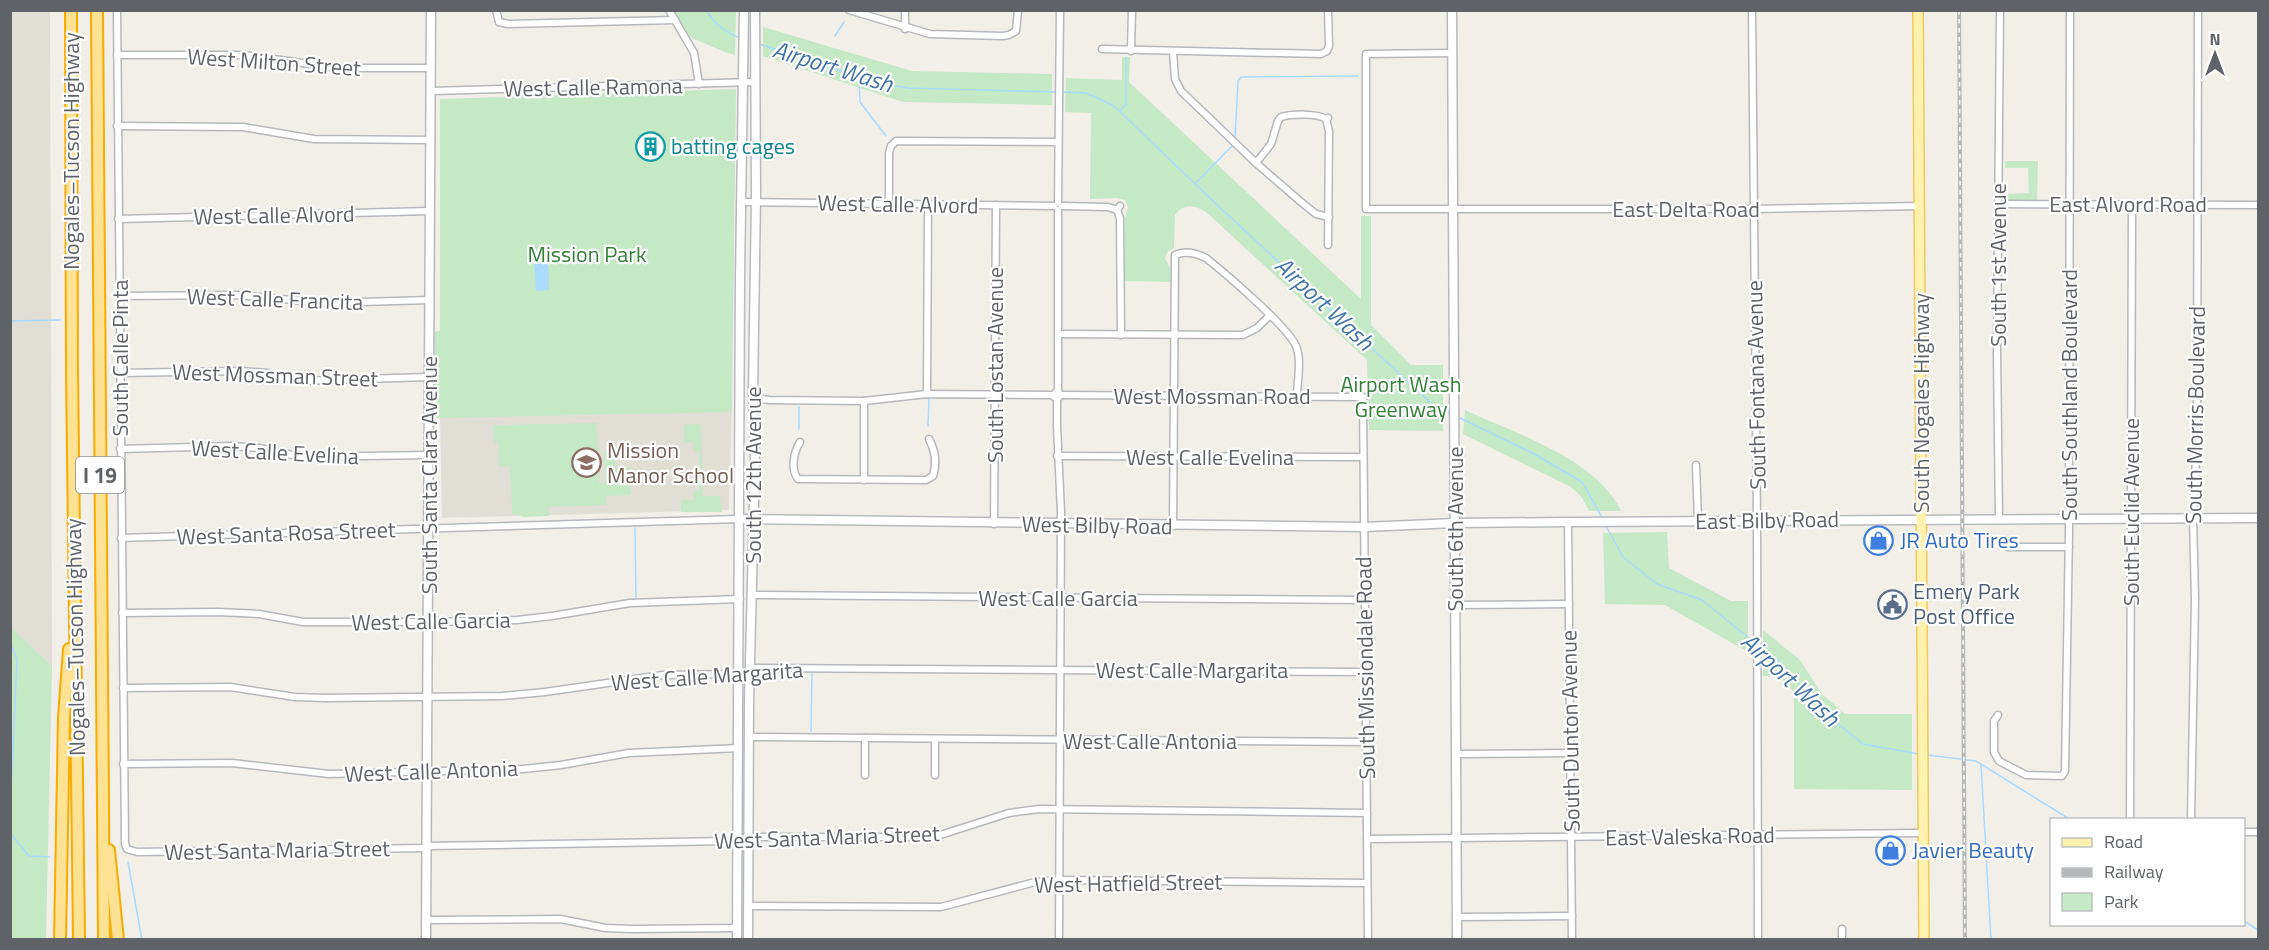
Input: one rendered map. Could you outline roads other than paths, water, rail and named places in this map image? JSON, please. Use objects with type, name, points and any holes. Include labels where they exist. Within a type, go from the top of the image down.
[{"type":"highway","name":"Nogales–Tucson Highway","points":[[71,10],[74,568],[79,939]]},
{"type":"highway","name":"Nogales–Tucson Highway","points":[[97,10],[104,939]]},
{"type":"highway","points":[[60,939],[64,717],[74,568]]},
{"type":"highway","points":[[102,789],[118,939]]},
{"type":"main road","name":"South Nogales Highway","points":[[1918,10],[1924,939]]},
{"type":"street","name":"South Calle Pinta","points":[[117,10],[123,764],[127,849]]},
{"type":"street","name":"South Santa Clara Avenue","points":[[426,939],[431,10]]},
{"type":"street","points":[[496,10],[497,24],[675,20]]},
{"type":"street","points":[[669,10],[694,53],[699,84]]},
{"type":"street","name":"South 12th Avenue","points":[[737,939],[739,413],[744,10]]},
{"type":"street","name":"South 12th Avenue","points":[[748,939],[750,668],[754,520],[755,10]]},
{"type":"street","points":[[849,10],[905,29],[930,34],[1003,36],[1015,33],[1018,25],[1018,10]]},
{"type":"street","points":[[905,10],[905,29]]},
{"type":"street","points":[[1059,939],[1061,525],[1057,456],[1057,395],[1060,10]]},
{"type":"street","points":[[1131,51],[1132,10]]},
{"type":"street","points":[[1102,49],[1317,54],[1325,52],[1329,46],[1328,10]]},
{"type":"street","name":"South 6th Avenue","points":[[1452,10],[1457,939]]},
{"type":"street","name":"South Fontana Avenue","points":[[1752,10],[1758,939]]},
{"type":"street","name":"South 1st Avenue","points":[[1999,519],[2000,10]]},
{"type":"street","name":"South Southland Boulevard","points":[[1998,715],[1994,721],[1995,755],[1999,761],[2025,775],[2060,777],[2065,771],[2069,548],[2070,10]]},
{"type":"street","name":"South Morris Boulevard","points":[[2191,818],[2195,599],[2193,518],[2197,439],[2198,10]]},
{"type":"street","points":[[1173,52],[1175,79],[1181,91],[1256,163],[1316,214],[1329,217]]},
{"type":"street","name":"East Delta Road","points":[[1452,53],[1366,54],[1366,209],[1754,209],[1920,206]]},
{"type":"street","name":"West Milton Street","points":[[117,56],[244,55],[338,68],[431,68]]},
{"type":"street","name":"West Calle Ramona","points":[[431,91],[755,82]]},
{"type":"street","points":[[1256,163],[1271,144],[1281,117],[1321,116],[1327,118],[1329,131],[1328,245]]},
{"type":"street","points":[[117,126],[233,126],[266,129],[314,139],[431,140]]},
{"type":"street","points":[[889,204],[889,153],[892,141],[1058,142]]},
{"type":"street","name":"West Calle Alvord","points":[[742,202],[1119,208],[1121,334]]},
{"type":"street","points":[[927,394],[928,204]]},
{"type":"street","name":"East Alvord Road","points":[[1998,204],[2259,205]]},
{"type":"street","name":"South Euclid Avenue","points":[[2130,818],[2132,205]]},
{"type":"street","name":"South Lostan Avenue","points":[[994,524],[996,206]]},
{"type":"street","name":"West Calle Alvord","points":[[118,219],[430,211]]},
{"type":"street","points":[[1173,526],[1174,256],[1183,252],[1193,252],[1206,258],[1270,315],[1295,345],[1298,353],[1297,397]]},
{"type":"street","name":"West Calle Francita","points":[[120,296],[237,295],[326,303],[430,300]]},
{"type":"street","points":[[1059,334],[1243,335],[1257,328],[1270,315]]},
{"type":"street","name":"West Mossman Street","points":[[120,373],[240,371],[298,381],[429,377]]},
{"type":"street","points":[[753,393],[757,397],[769,400]]},
{"type":"street","name":"West Mossman Road","points":[[769,400],[864,401],[927,394],[1363,397]]},
{"type":"street","name":"South Missiondale Road","points":[[1363,397],[1368,939]]},
{"type":"street","points":[[754,426],[759,403],[769,400]]},
{"type":"street","points":[[864,401],[864,480]]},
{"type":"street","points":[[739,413],[754,413]]},
{"type":"street","points":[[800,442],[796,449],[794,464],[794,474],[798,478],[926,480],[934,479],[935,470],[934,449],[929,439]]},
{"type":"street","name":"West Calle Evelina","points":[[120,449],[232,446],[259,448],[302,457],[429,455]]},
{"type":"street","name":"West Calle Evelina","points":[[1057,456],[1364,457]]},
{"type":"street","points":[[1696,465],[1698,521]]},
{"type":"street","name":"East Bilby Road","points":[[1455,523],[2259,518]]},
{"type":"street","name":"West Bilby Road","points":[[740,519],[1173,526],[1364,527],[1455,523]]},
{"type":"street","name":"West Santa Rosa Street","points":[[121,538],[740,519]]},
{"type":"street","name":"South Dunton Avenue","points":[[1568,522],[1572,939]]},
{"type":"street","points":[[2008,546],[2069,548]]},
{"type":"street","name":"West Calle Garcia","points":[[752,595],[1365,600]]},
{"type":"street","name":"West Calle Garcia","points":[[122,613],[259,614],[303,622],[517,620],[630,603],[740,599]]},
{"type":"street","points":[[1455,605],[1569,604]]},
{"type":"street","name":"West Calle Margarita","points":[[123,688],[230,687],[295,697],[326,698],[502,696],[663,675],[739,674],[750,668],[1365,672]]},
{"type":"street","name":"West Calle Antonia","points":[[750,737],[1366,742]]},
{"type":"street","points":[[865,738],[865,774]]},
{"type":"street","points":[[935,739],[935,775]]},
{"type":"street","name":"West Calle Antonia","points":[[123,764],[232,763],[329,774],[523,769],[628,753],[739,748]]},
{"type":"street","points":[[1456,754],[1570,753]]},
{"type":"street","name":"West Santa Maria Street","points":[[127,849],[137,852],[749,838],[934,837],[956,832],[1009,813],[1039,809],[1367,813]]},
{"type":"street","name":"East Valeska Road","points":[[1367,839],[1924,833]]},
{"type":"street","name":"West Hatfield Street","points":[[749,906],[941,907],[1035,882],[1059,880],[1367,883]]},
{"type":"street","points":[[1457,917],[1572,916]]},
{"type":"street","points":[[427,920],[560,919],[631,929],[737,928]]},
{"type":"street","points":[[1842,929],[1842,939]]},
{"type":"water","points":[[534,259],[548,259],[549,290],[536,291]]},
{"type":"waterway","name":"Airport Wash","points":[[706,10],[720,27],[740,38]]},
{"type":"waterway","points":[[835,36],[844,22]]},
{"type":"waterway","name":"Airport Wash","points":[[759,44],[874,82],[908,88],[1056,92]]},
{"type":"waterway","points":[[1120,111],[1126,104],[1126,57]]},
{"type":"waterway","points":[[1235,138],[1238,81],[1241,77],[1358,76]]},
{"type":"waterway","points":[[859,77],[860,102],[886,136]]},
{"type":"waterway","name":"Airport Wash","points":[[1061,92],[1086,93],[1114,106],[1432,404],[1450,413]]},
{"type":"waterway","points":[[1195,184],[1232,146]]},
{"type":"waterway","points":[[10,321],[60,320]]},
{"type":"waterway","points":[[928,426],[929,399]]},
{"type":"waterway","points":[[799,407],[799,429]]},
{"type":"waterway","name":"Airport Wash","points":[[1456,416],[1536,455],[1582,482],[1603,519]]},
{"type":"waterway","name":"Airport Wash","points":[[1606,526],[1623,557],[1657,584],[1702,600],[1754,642]]},
{"type":"waterway","points":[[635,528],[636,600]]},
{"type":"waterway","points":[[10,642],[17,659],[10,813]]},
{"type":"waterway","name":"Airport Wash","points":[[1760,646],[1779,661],[1826,714],[1863,744],[1919,754]]},
{"type":"waterway","points":[[811,731],[812,672]]},
{"type":"waterway","name":"Airport Wash","points":[[1927,755],[1976,761],[2068,818]]},
{"type":"waterway","points":[[1981,764],[1991,940]]},
{"type":"waterway","points":[[10,833],[29,856],[50,857]]},
{"type":"waterway","points":[[128,862],[142,940]]},
{"type":"waterway","name":"Airport Wash","points":[[2245,922],[2258,930]]},
{"type":"railway","points":[[1959,10],[1965,940]]},
{"type":"place","name":"batting cages","points":[[650,146]]},
{"type":"place","name":"Mission Manor School","points":[[586,463]]},
{"type":"place","name":"JR Auto Tires","points":[[1879,540]]},
{"type":"place","name":"Emery Park Post Office","points":[[1892,604]]},
{"type":"place","name":"Javier Beauty","points":[[1891,850]]},
{"type":"park label","name":"Mission Park","points":[[587,254]]},
{"type":"park label","name":"Airport Wash Greenway","points":[[1401,396]]}]
